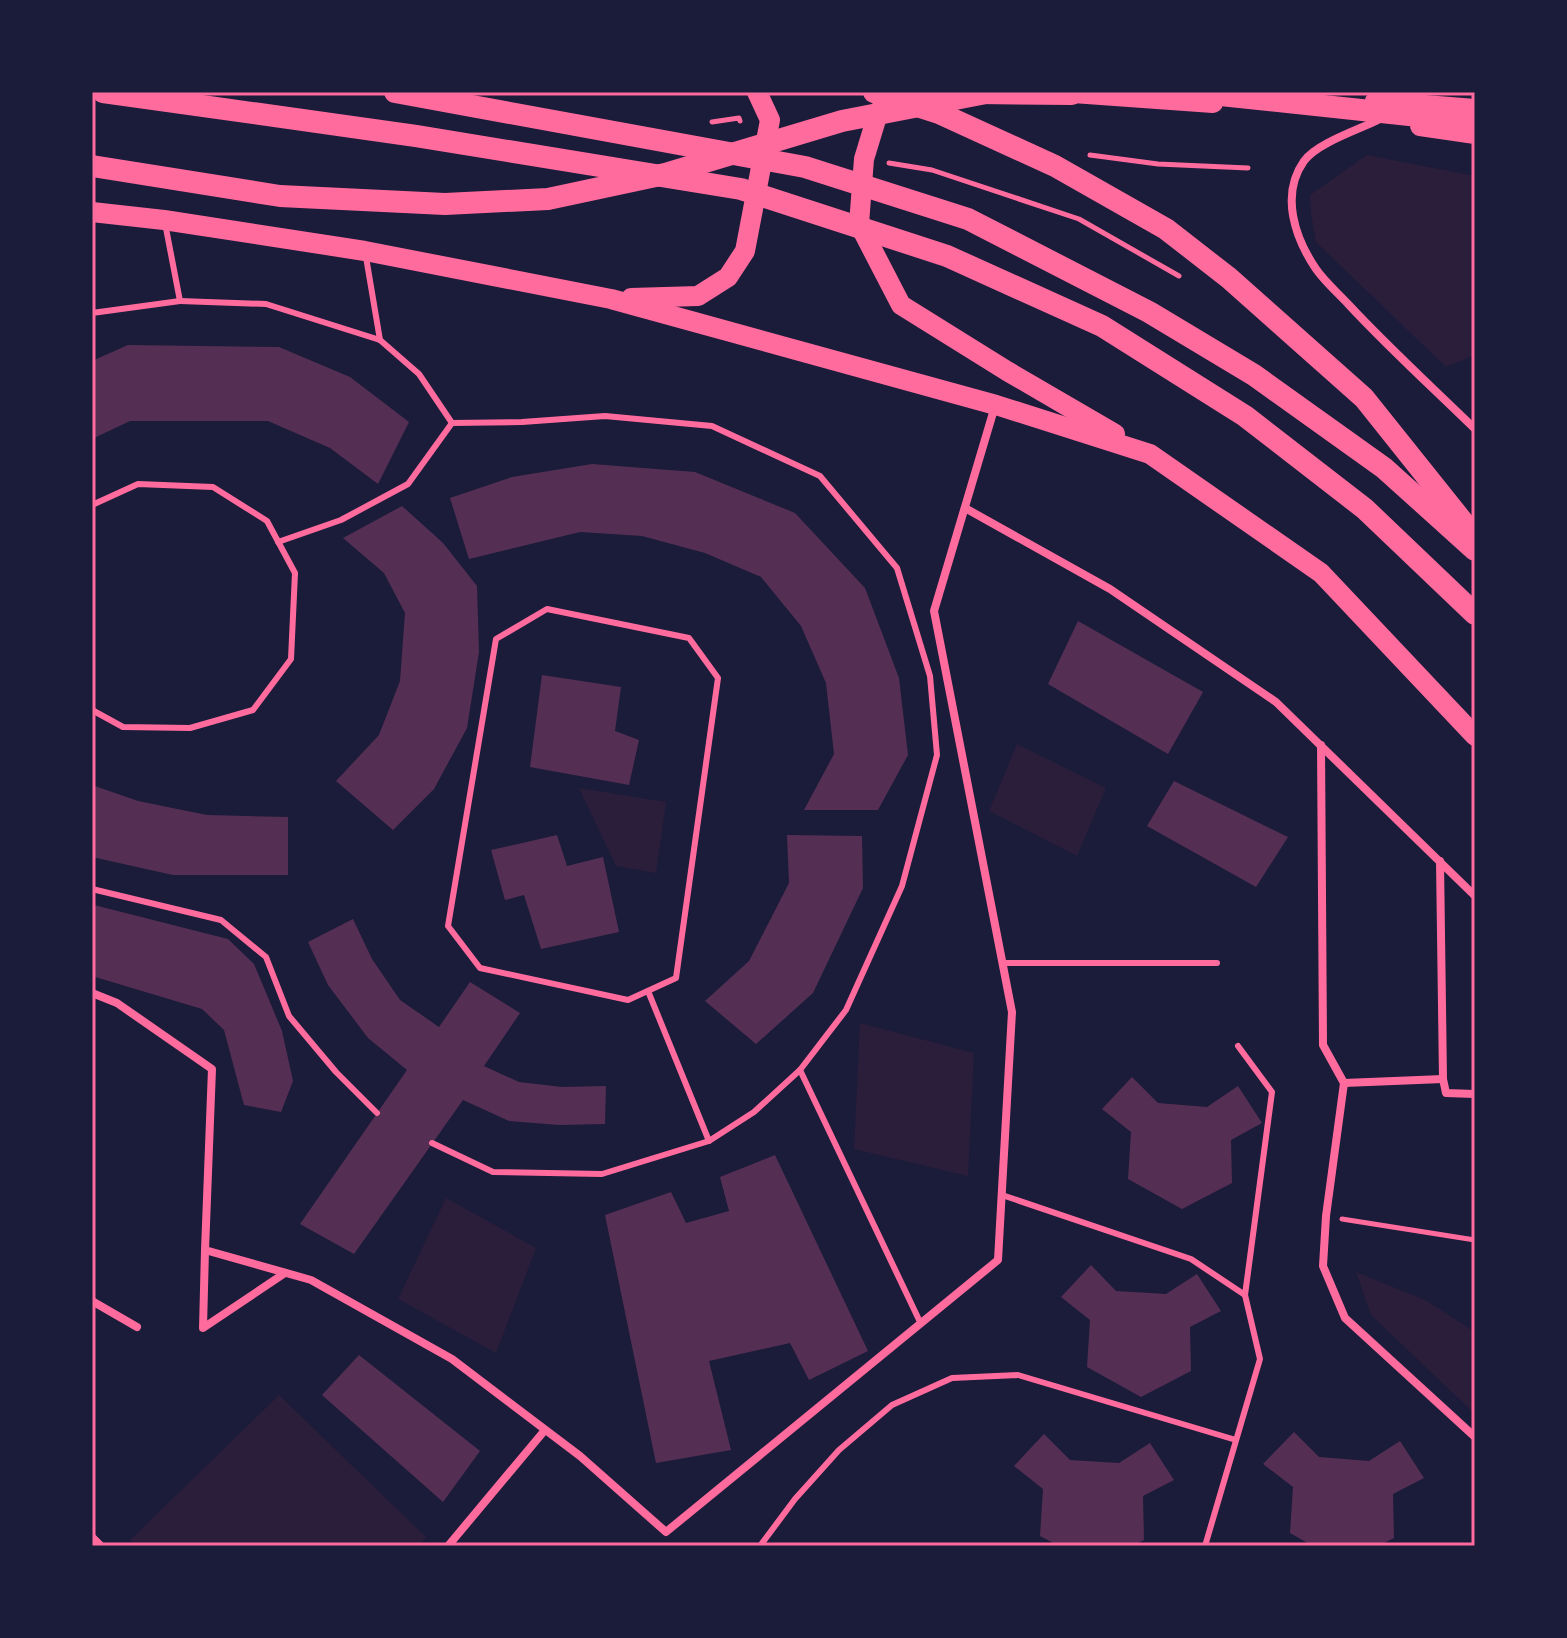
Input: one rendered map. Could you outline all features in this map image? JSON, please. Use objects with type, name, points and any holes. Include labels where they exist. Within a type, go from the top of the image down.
[{"type":"highway","points":[[103,92],[416,136],[741,189],[947,256],[1102,326],[1245,416],[1365,509],[1475,614]]},
{"type":"highway","points":[[395,92],[805,167],[968,219],[1149,312],[1254,375],[1384,468],[1475,550]]},
{"type":"highway","points":[[874,92],[939,113],[1055,166],[1166,229],[1229,278],[1364,398],[1475,538]]},
{"type":"highway","points":[[92,166],[280,196],[445,204],[548,199],[665,174],[842,121],[991,92]]},
{"type":"highway","points":[[1192,92],[1475,122]]},
{"type":"main road","points":[[611,299],[698,296],[728,277],[745,251],[770,120],[757,92]]},
{"type":"main road","points":[[1475,134],[1249,105],[1068,94],[892,92],[878,113],[864,159],[859,224],[901,305],[1150,454],[1321,573],[1475,736]]},
{"type":"main road","points":[[1271,92],[1475,109]]},
{"type":"main road","points":[[92,212],[365,251],[611,299],[996,405],[1150,454]]},
{"type":"street","points":[[1378,120],[1328,143],[1305,159],[1297,173],[1291,197],[1293,223],[1316,269],[1475,429]]},
{"type":"street","points":[[205,1250],[311,1280],[452,1359],[580,1456],[666,1532],[998,1260],[1012,1012],[934,611],[996,405]]},
{"type":"street","points":[[965,508],[1110,589],[1276,702],[1475,896]]},
{"type":"street","points":[[1321,745],[1323,1045],[1344,1083],[1326,1216],[1323,1266],[1345,1318],[1475,1437]]},
{"type":"street","points":[[1440,861],[1443,1079],[1446,1093],[1475,1094]]},
{"type":"street","points":[[92,993],[117,1003],[212,1069],[203,1328],[285,1273]]},
{"type":"street","points":[[1344,1083],[1443,1079]]},
{"type":"street","points":[[92,1301],[137,1327]]},
{"type":"street","points":[[448,1546],[545,1430]]},
{"type":"street","points":[[92,1537],[101,1546]]},
{"type":"lane","points":[[164,220],[180,301]]},
{"type":"lane","points":[[365,251],[380,340]]},
{"type":"lane","points":[[92,313],[180,301],[266,304],[380,340],[419,374],[452,423]]},
{"type":"lane","points":[[432,1143],[493,1172],[602,1174],[709,1141],[754,1112],[800,1070],[846,1010],[902,886],[937,755],[930,676],[897,568],[820,476],[712,426],[605,416],[452,423]]},
{"type":"lane","points":[[278,542],[341,520],[408,484],[452,423]]},
{"type":"lane","points":[[92,505],[138,484],[213,487],[267,521],[295,573],[291,659],[253,710],[190,728],[123,727],[92,710]]},
{"type":"lane","points":[[547,609],[689,638],[718,678],[676,978],[648,991],[628,1000],[480,968],[448,926],[496,639],[547,609]]},
{"type":"lane","points":[[92,889],[221,920],[266,957],[289,1016],[336,1072],[377,1113]]},
{"type":"lane","points":[[1003,963],[1217,963]]},
{"type":"lane","points":[[648,991],[709,1141]]},
{"type":"lane","points":[[1205,1546],[1260,1359],[1245,1295],[1272,1092],[1238,1046]]},
{"type":"lane","points":[[800,1070],[921,1324]]},
{"type":"lane","points":[[1002,1195],[1191,1259],[1245,1295]]},
{"type":"lane","points":[[760,1546],[795,1499],[839,1450],[892,1405],[952,1378],[1018,1375],[1236,1440]]},
{"type":"path","points":[[1326,1216],[1475,1240]]},
{"type":"shaded area","points":[[1367,155],[1475,176],[1475,355],[1446,367],[1316,242],[1310,195]]},
{"type":"shaded area","points":[[1017,744],[1106,788],[1077,856],[989,811]]},
{"type":"shaded area","points":[[579,788],[666,802],[656,873],[616,866]]},
{"type":"shaded area","points":[[860,1023],[974,1053],[968,1176],[854,1149]]},
{"type":"shaded area","points":[[446,1198],[536,1248],[496,1353],[398,1299]]},
{"type":"shaded area","points":[[1356,1272],[1425,1300],[1475,1332],[1475,1414],[1371,1315]]},
{"type":"shaded area","points":[[279,1395],[426,1537],[419,1546],[136,1546],[130,1540]]},
{"type":"pier","points":[[345,92],[447,92],[745,138],[797,149],[908,182],[1005,222],[1128,286],[1187,325],[1361,459],[1475,560],[1475,599],[1372,495],[1310,456],[1168,392],[1022,310],[827,236],[665,198],[641,203],[477,117],[447,107],[348,96]]},
{"type":"building","points":[[128,345],[279,347],[350,377],[409,422],[378,484],[330,448],[268,421],[130,421],[92,439],[92,361]]},
{"type":"building","points":[[592,464],[695,472],[795,513],[865,588],[899,678],[908,755],[878,810],[804,810],[834,754],[826,683],[801,626],[761,577],[705,553],[642,536],[580,532],[469,559],[450,498],[512,477]]},
{"type":"building","points":[[402,506],[443,543],[477,586],[479,652],[467,728],[434,789],[393,830],[336,781],[379,735],[400,681],[405,613],[384,573],[343,538]]},
{"type":"building","points":[[1078,621],[1203,692],[1168,754],[1048,684]]},
{"type":"building","points":[[542,675],[621,687],[615,731],[639,740],[629,785],[530,767]]},
{"type":"building","points":[[1174,781],[1288,837],[1256,887],[1147,826]]},
{"type":"building","points":[[92,785],[138,801],[207,815],[288,817],[288,875],[173,875],[92,857]]},
{"type":"building","points":[[557,835],[567,866],[603,857],[619,932],[541,949],[524,895],[505,900],[491,850]]},
{"type":"building","points":[[787,835],[862,836],[863,888],[813,993],[756,1044],[705,1001],[749,961],[789,883]]},
{"type":"building","points":[[94,905],[228,939],[254,964],[282,1031],[293,1081],[281,1112],[244,1105],[224,1030],[202,1009],[92,976]]},
{"type":"building","points":[[353,919],[372,959],[400,1000],[439,1027],[470,982],[520,1013],[484,1066],[519,1082],[562,1087],[606,1086],[605,1124],[559,1125],[509,1121],[463,1100],[354,1254],[300,1224],[407,1070],[368,1038],[328,985],[308,942]]},
{"type":"building","points":[[1132,1077],[1158,1103],[1207,1107],[1238,1086],[1262,1123],[1231,1140],[1232,1183],[1182,1209],[1128,1179],[1131,1132],[1102,1109]]},
{"type":"building","points":[[775,1155],[868,1351],[809,1380],[790,1343],[709,1361],[731,1450],[656,1463],[605,1215],[671,1192],[686,1223],[729,1211],[720,1177]]},
{"type":"building","points":[[1091,1265],[1116,1291],[1166,1294],[1197,1274],[1221,1311],[1190,1327],[1191,1371],[1141,1397],[1087,1367],[1090,1320],[1061,1297]]},
{"type":"building","points":[[359,1355],[480,1451],[443,1502],[322,1395]]},
{"type":"building","points":[[1294,1432],[1319,1457],[1369,1461],[1400,1441],[1424,1478],[1393,1494],[1394,1538],[1378,1546],[1313,1546],[1290,1533],[1293,1487],[1263,1464]]},
{"type":"building","points":[[1044,1434],[1070,1460],[1119,1463],[1150,1443],[1174,1480],[1143,1496],[1144,1540],[1132,1546],[1059,1546],[1040,1536],[1043,1489],[1014,1466]]}]
